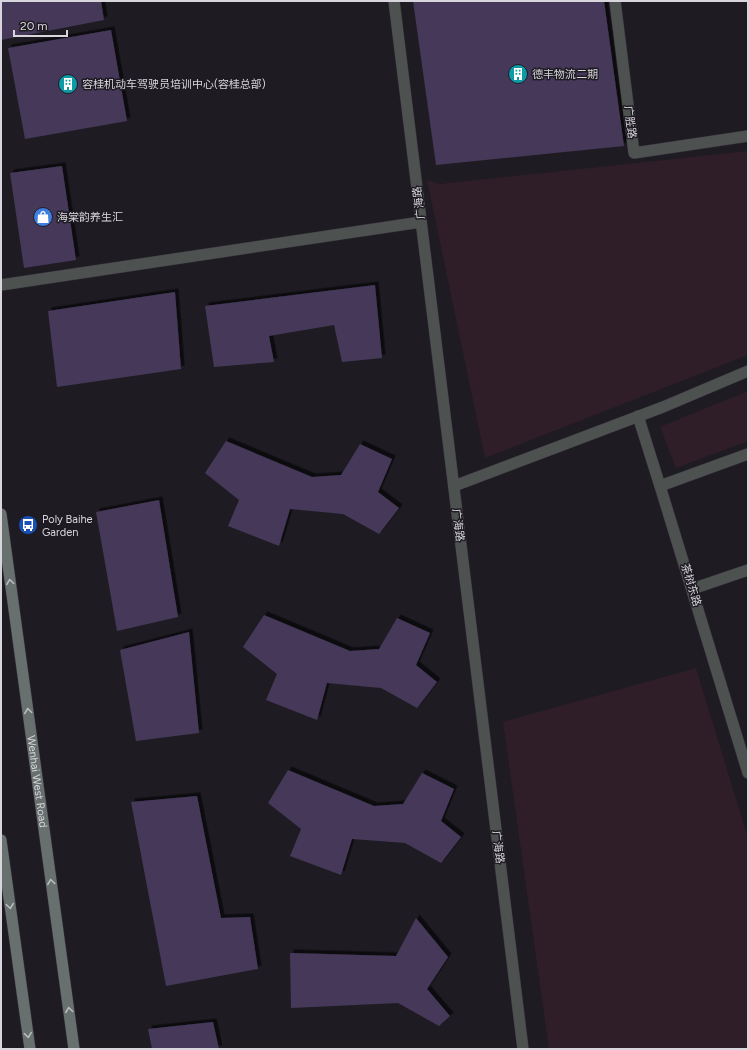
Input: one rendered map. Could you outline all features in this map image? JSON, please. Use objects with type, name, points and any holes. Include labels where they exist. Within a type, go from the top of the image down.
[{"type":"main road","name":"Wenhai West Road","points":[[1,514],[74,1049]]},
{"type":"main road","points":[[1,840],[30,1049]]},
{"type":"street","name":"广海路","points":[[394,1],[523,1049]]},
{"type":"street","name":"广胜路","points":[[615,1],[634,153],[748,136]]},
{"type":"street","points":[[1,285],[421,222]]},
{"type":"street","points":[[454,486],[638,416],[748,371]]},
{"type":"street","name":"茶树东路","points":[[638,416],[748,773]]},
{"type":"street","points":[[660,486],[748,454]]},
{"type":"street","points":[[692,589],[748,570]]},
{"type":"shaded area","points":[[748,151],[748,355],[485,458],[427,180],[440,184]]},
{"type":"shaded area","points":[[748,391],[748,441],[676,468],[660,427]]},
{"type":"shaded area","points":[[696,668],[748,838],[748,1049],[549,1049],[503,722]]},
{"type":"building","points":[[1,1],[101,1],[104,20],[1,40]]},
{"type":"building","name":"德丰物流二期","points":[[413,1],[604,1],[624,146],[436,165]]},
{"type":"building","name":"容桂机动车驾驶员培训中心(容桂总部)","points":[[111,30],[127,121],[25,139],[8,48]]},
{"type":"building","name":"海棠韵养生汇","points":[[62,166],[76,260],[24,268],[10,173]]},
{"type":"building","points":[[375,285],[382,358],[342,362],[334,325],[269,336],[274,362],[214,367],[205,306]]},
{"type":"building","points":[[175,292],[181,369],[57,387],[48,311]]},
{"type":"building","points":[[226,441],[312,477],[341,475],[360,444],[392,459],[378,492],[399,508],[379,534],[343,514],[290,509],[279,546],[228,526],[239,500],[205,473]]},
{"type":"building","points":[[159,500],[178,617],[117,631],[96,512]]},
{"type":"building","points":[[264,615],[350,651],[379,649],[397,618],[430,633],[416,665],[437,682],[417,708],[381,688],[327,683],[317,720],[266,700],[277,674],[243,647]]},
{"type":"building","points":[[189,632],[199,733],[136,741],[120,650]]},
{"type":"building","points":[[288,770],[374,806],[403,804],[422,773],[454,789],[441,821],[461,837],[441,863],[405,843],[352,839],[341,875],[290,856],[301,829],[268,803]]},
{"type":"building","points":[[197,796],[221,918],[250,917],[258,969],[166,986],[131,802]]},
{"type":"building","points":[[416,918],[448,957],[427,989],[450,1016],[439,1026],[398,1003],[291,1008],[290,953],[396,956]]},
{"type":"building","points":[[213,1022],[219,1049],[152,1049],[148,1029]]},
{"type":"place","name":"德丰物流二期","points":[[518,74]]},
{"type":"place","name":"容桂机动车驾驶员培训中心(容桂总部)","points":[[68,84]]},
{"type":"place","name":"海棠韵养生汇","points":[[43,217]]},
{"type":"place","name":"Poly Baihe Garden","points":[[28,525]]}]
